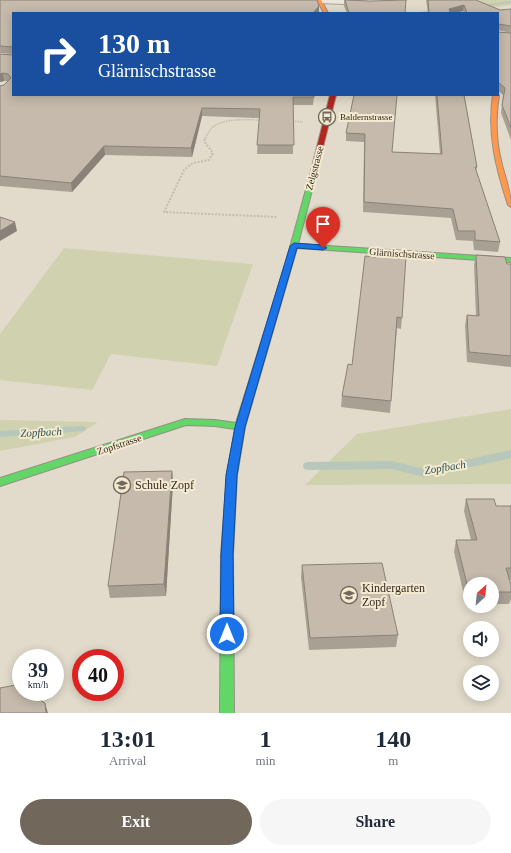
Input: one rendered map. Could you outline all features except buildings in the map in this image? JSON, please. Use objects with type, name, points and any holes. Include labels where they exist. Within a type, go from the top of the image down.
[{"type":"street","points":[[319,0],[369,2],[402,0]]},
{"type":"street","points":[[319,0],[325,12]]},
{"type":"street","name":"Zelgstrasse","points":[[227,713],[227,555],[232,475],[240,427],[294,246],[333,96]]},
{"type":"street","points":[[498,96],[492,108],[491,125],[500,172],[511,205]]},
{"type":"street","name":"Glärnischstrasse","points":[[294,246],[511,260]]},
{"type":"street","name":"Zopfstrasse","points":[[0,482],[185,422],[215,423],[240,427]]},
{"type":"path","points":[[264,120],[226,122],[212,128],[204,141],[213,153],[209,160],[193,164],[184,170],[164,212],[283,217]]},
{"type":"path","points":[[288,121],[304,122]]},
{"type":"green space","points":[[478,0],[511,0],[511,5],[462,12],[425,12],[483,2]]},
{"type":"green space","points":[[64,248],[253,264],[217,366],[111,354],[92,390],[0,380],[0,334]]},
{"type":"green space","points":[[511,409],[511,484],[305,485],[357,434]]},
{"type":"green space","points":[[0,420],[98,422],[75,437],[0,451]]},
{"type":"waterway","points":[[477,6],[511,2]]},
{"type":"waterway","points":[[429,12],[438,11]]},
{"type":"waterway","name":"Zopfbach","points":[[0,434],[81,429]]},
{"type":"waterway","name":"Zopfbach","points":[[308,466],[391,465],[425,473],[511,454]]},
{"type":"traffic: fast","points":[[227,713],[227,555],[232,475],[240,427],[290,262],[313,175]]},
{"type":"traffic: fast","points":[[294,246],[511,260]]},
{"type":"traffic: fast","points":[[0,482],[185,422],[215,423],[240,427]]},
{"type":"traffic: slow","points":[[319,0],[325,12]]},
{"type":"traffic: slow","points":[[496,96],[493,123],[494,137],[502,178],[511,205]]},
{"type":"traffic: jam","points":[[313,175],[333,96]]},
{"type":"place","name":"Baldernstrasse","points":[[327,117]]},
{"type":"place","name":"Schule Zopf","points":[[122,485]]},
{"type":"place","name":"Kindergarten Zopf","points":[[349,595]]},
{"type":"route","points":[[227,634],[227,555],[232,475],[240,427],[294,246],[323,248]]}]
